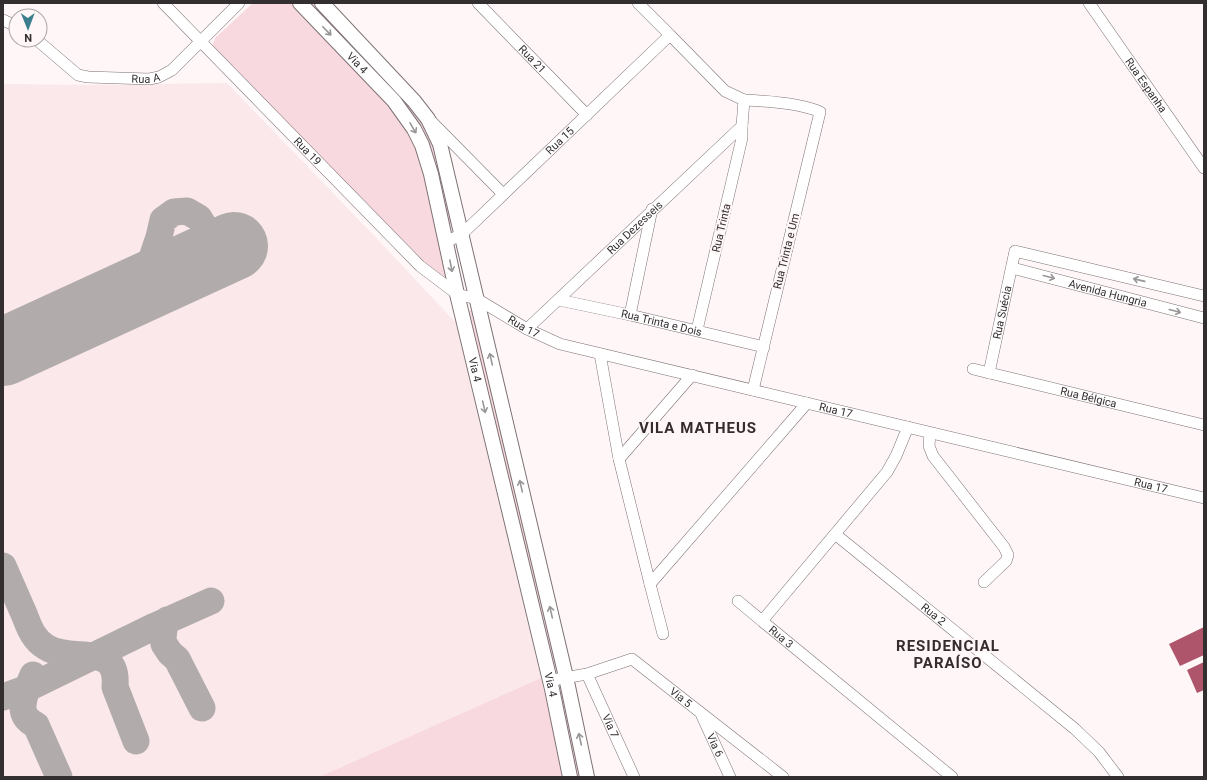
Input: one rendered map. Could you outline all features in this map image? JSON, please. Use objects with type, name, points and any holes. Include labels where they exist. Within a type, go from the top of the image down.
[{"type":"street","name":"Rua 19","points":[[162,3],[420,266],[457,294]]},
{"type":"street","name":"Rua A","points":[[46,48],[78,75],[88,77],[159,77],[172,70],[239,3]]},
{"type":"street","name":"Via 4","points":[[300,3],[394,101],[414,128],[422,145],[431,174],[457,294],[550,683],[570,777]]},
{"type":"street","name":"Via 4","points":[[322,3],[414,101],[428,118],[440,144],[566,677],[585,761],[587,777]]},
{"type":"street","name":"Rua 21","points":[[478,3],[587,115]]},
{"type":"street","points":[[638,3],[724,92],[744,100],[742,126]]},
{"type":"street","name":"Rua Espanha","points":[[1089,3],[1204,168]]},
{"type":"street","name":"Rua 15","points":[[446,242],[462,234],[670,35]]},
{"type":"street","name":"Rua Trinta e Um","points":[[744,100],[774,102],[814,109],[820,112],[753,390]]},
{"type":"street","points":[[428,118],[503,194]]},
{"type":"street","name":"Rua Dezesseis","points":[[527,329],[559,300],[652,209],[742,126]]},
{"type":"street","name":"Rua Trinta","points":[[697,330],[742,138],[742,126]]},
{"type":"street","points":[[630,315],[652,209]]},
{"type":"street","name":"Rua Suécia","points":[[989,373],[1015,251]]},
{"type":"street","name":"Avenida Hungria","points":[[1015,251],[1204,296]]},
{"type":"street","name":"Avenida Hungria","points":[[1012,268],[1204,318]]},
{"type":"street","name":"Rua 17","points":[[457,294],[477,299],[527,329],[560,344],[1204,498]]},
{"type":"street","name":"Rua Trinta e Dois","points":[[559,300],[697,330],[764,347]]},
{"type":"street","points":[[600,354],[619,459],[663,634]]},
{"type":"street","name":"Rua Bélgica","points":[[973,369],[1204,425]]},
{"type":"street","points":[[619,459],[692,375]]},
{"type":"street","points":[[650,584],[807,403]]},
{"type":"street","name":"Rua 3","points":[[908,427],[896,456],[887,472],[762,620],[952,777]]},
{"type":"street","points":[[930,433],[929,446],[933,456],[1004,547],[1008,555],[1006,561],[984,582]]},
{"type":"street","name":"Rua 2","points":[[836,534],[1075,729],[1098,752],[1118,777]]},
{"type":"street","points":[[738,601],[762,620]]},
{"type":"street","name":"Via 5","points":[[550,683],[558,679],[587,674],[632,660],[781,776]]},
{"type":"street","name":"Via 7","points":[[587,674],[634,777]]},
{"type":"street","name":"Via 6","points":[[701,714],[730,777]]},
{"type":"shaded area","points":[[253,3],[292,3],[395,110],[417,145],[450,278],[440,276],[431,270],[213,48],[215,38]]},
{"type":"shaded area","points":[[306,3],[315,3],[402,94],[419,115],[436,151],[453,223],[449,224],[432,156]]},
{"type":"shaded area","points":[[227,83],[456,323],[541,678],[319,777],[3,777],[3,84],[92,85]]},
{"type":"shaded area","points":[[471,310],[474,310],[557,667],[555,669],[552,668],[468,314]]},
{"type":"shaded area","points":[[541,678],[564,777],[319,777]]},
{"type":"shaded area","points":[[561,687],[563,689],[582,777],[576,777],[558,689]]},
{"type":"building","points":[[1204,627],[1204,655],[1180,666],[1169,644]]},
{"type":"building","points":[[1204,662],[1204,690],[1197,693],[1187,670]]},
{"type":"taxiway","points":[[126,296],[150,264],[163,220],[174,212],[187,211],[199,218],[220,253]]},
{"type":"taxiway","points":[[3,566],[30,629],[40,643],[57,652],[102,658],[110,663],[114,672],[115,687],[136,741]]},
{"type":"taxiway","points":[[3,697],[28,688],[155,626],[211,601]]},
{"type":"taxiway","points":[[167,620],[164,629],[164,644],[170,653],[177,659],[202,708]]},
{"type":"taxiway","points":[[33,675],[25,695],[23,709],[29,720],[36,725],[59,777]]},
{"type":"runway","points":[[3,352],[234,246]]},
{"type":"district","name":"VILA MATHEUS","points":[[698,428]]},
{"type":"district","name":"RESIDENCIAL PARAÍSO","points":[[948,654]]}]
